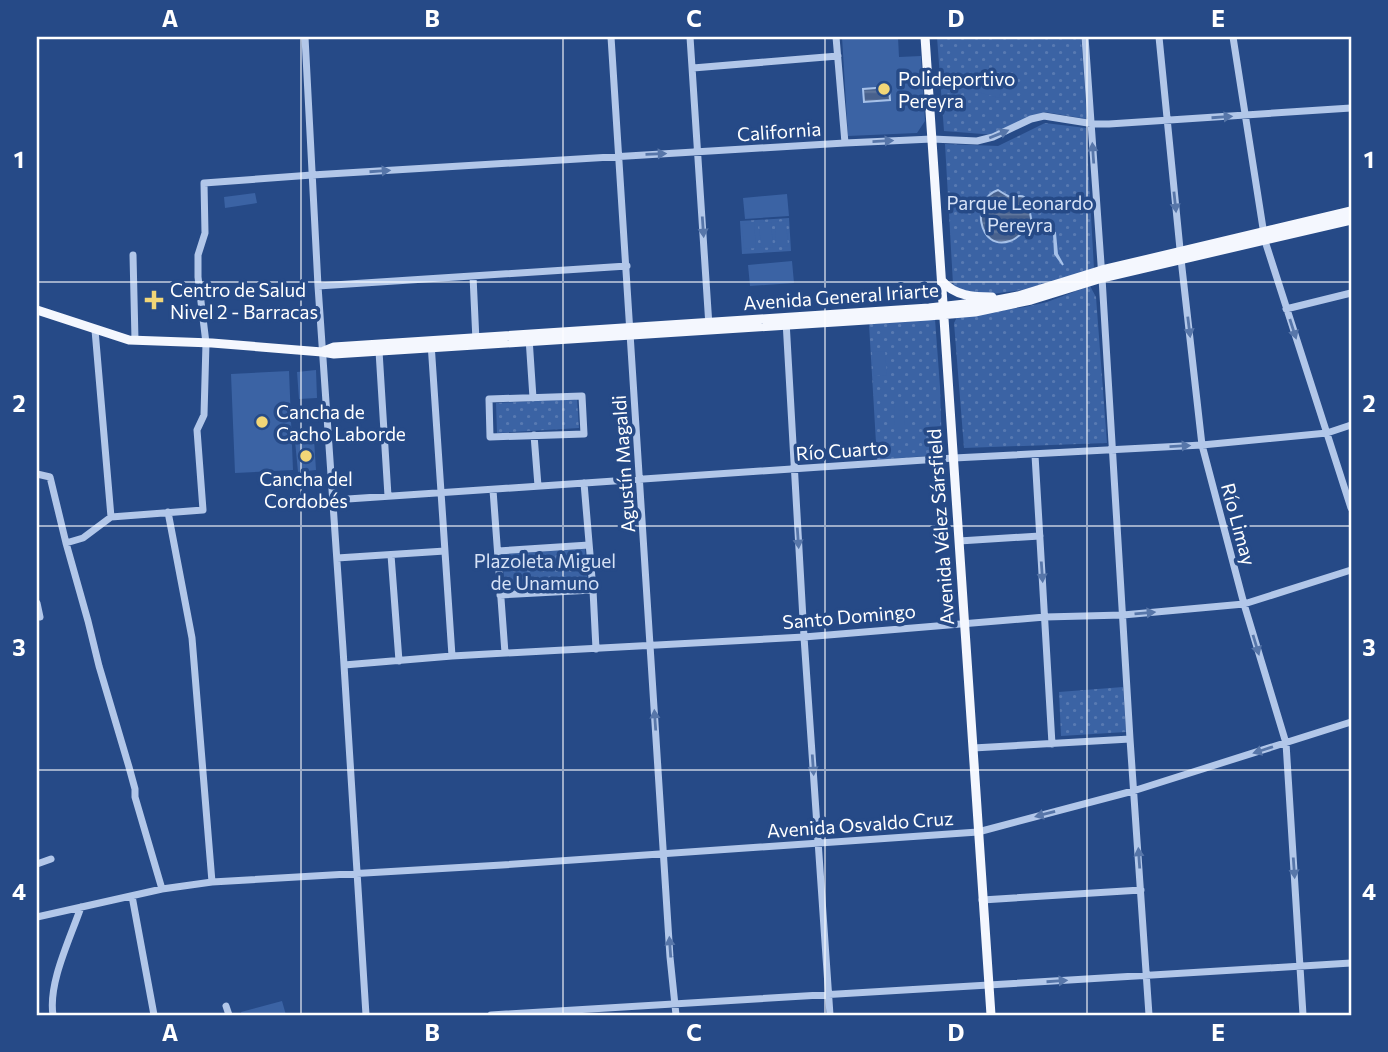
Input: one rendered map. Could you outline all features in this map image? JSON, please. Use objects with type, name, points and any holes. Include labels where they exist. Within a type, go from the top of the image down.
[{"type":"main road","name":"Avenida Vélez Sársfield","points":[[925,37],[991,1015]]},
{"type":"main road","name":"Avenida General Iriarte","points":[[1264,236],[1351,211]]},
{"type":"main road","name":"Avenida General Iriarte","points":[[944,311],[1018,296],[1264,236],[1351,220]]},
{"type":"main road","name":"Avenida General Iriarte","points":[[322,352],[334,347],[431,344],[944,311],[975,312],[1031,300],[1102,274]]},
{"type":"main road","points":[[942,281],[952,291],[963,295],[1018,296]]},
{"type":"main road","name":"Avenida General Iriarte","points":[[37,310],[95,330],[135,340],[334,354],[431,344]]},
{"type":"street","points":[[305,37],[322,352],[366,1015]]},
{"type":"street","name":"Agustín Magaldi","points":[[611,37],[670,957],[676,1015]]},
{"type":"street","points":[[691,37],[709,327]]},
{"type":"street","points":[[836,37],[845,143]]},
{"type":"street","points":[[1085,37],[1133,791],[1150,1015]]},
{"type":"street","name":"Río Limay","points":[[1159,37],[1202,445],[1244,604],[1286,743],[1303,1015]]},
{"type":"street","points":[[1233,37],[1264,236],[1351,508]]},
{"type":"street","points":[[692,68],[838,56]]},
{"type":"street","name":"California","points":[[206,343],[198,256],[205,233],[204,183],[845,143],[982,140],[1044,116],[1091,124],[1110,124],[1351,108]]},
{"type":"street","points":[[132,255],[135,340]]},
{"type":"street","points":[[318,286],[627,266]]},
{"type":"street","points":[[473,276],[476,341]]},
{"type":"street","points":[[1286,309],[1351,293]]},
{"type":"street","points":[[786,321],[793,470],[830,1015]]},
{"type":"street","points":[[95,330],[111,517]]},
{"type":"street","points":[[529,338],[533,397]]},
{"type":"street","points":[[66,543],[83,538],[111,517],[203,510],[197,430],[204,415],[206,343]]},
{"type":"street","points":[[431,344],[452,656]]},
{"type":"street","points":[[379,351],[388,496]]},
{"type":"street","points":[[582,396],[584,434],[534,435],[490,436],[489,399],[582,396]]},
{"type":"street","name":"Río Cuarto","points":[[333,500],[954,458],[1202,445],[1327,433],[1351,425]]},
{"type":"street","points":[[534,435],[538,486]]},
{"type":"street","points":[[1035,454],[1052,744]]},
{"type":"street","points":[[37,474],[50,477],[99,666],[162,889]]},
{"type":"street","points":[[584,482],[596,649]]},
{"type":"street","points":[[493,490],[505,653]]},
{"type":"street","points":[[168,512],[192,638],[212,882]]},
{"type":"street","points":[[959,541],[1040,536]]},
{"type":"street","points":[[498,551],[589,545]]},
{"type":"street","points":[[337,558],[445,551]]},
{"type":"street","points":[[391,555],[399,660]]},
{"type":"street","name":"Santo Domingo","points":[[344,665],[452,656],[804,637],[1244,604],[1351,570]]},
{"type":"street","points":[[500,595],[593,590]]},
{"type":"street","points":[[37,603],[40,617]]},
{"type":"street","name":"Avenida Osvaldo Cruz","points":[[37,917],[162,889],[212,882],[978,832],[1133,791],[1351,722]]},
{"type":"street","points":[[973,748],[1130,739]]},
{"type":"street","points":[[37,864],[51,859]]},
{"type":"street","points":[[982,900],[1141,890]]},
{"type":"street","points":[[132,896],[154,1015]]},
{"type":"street","points":[[53,1015],[53,987],[80,907]]},
{"type":"street","points":[[491,1015],[1351,962]]},
{"type":"street","points":[[226,1006],[229,1015]]},
{"type":"green space","name":"Polideportivo Pereyra","points":[[842,37],[898,37],[899,57],[921,56],[925,121],[917,133],[848,136]]},
{"type":"green space","name":"Parque Leonardo Pereyra","points":[[937,37],[1081,37],[1087,119],[1045,112],[996,135],[944,131]]},
{"type":"green space","points":[[981,81],[1002,87],[999,98],[978,92]]},
{"type":"green space","name":"Parque Leonardo Pereyra","points":[[1045,123],[1086,128],[1094,269],[1022,290],[984,295],[955,288],[945,144],[998,146]]},
{"type":"green space","points":[[255,193],[257,203],[225,208],[224,197]]},
{"type":"green space","points":[[787,194],[789,216],[745,219],[743,198]]},
{"type":"green space","points":[[789,218],[791,251],[742,254],[740,221]]},
{"type":"green space","points":[[786,221],[788,246],[776,247],[775,222]]},
{"type":"green space","points":[[771,222],[773,247],[761,248],[759,223]]},
{"type":"green space","points":[[754,223],[756,248],[744,249],[742,224]]},
{"type":"green space","points":[[792,261],[794,283],[750,286],[748,265]]},
{"type":"green space","name":"Parque Leonardo Pereyra","points":[[1090,286],[1096,297],[1107,443],[964,448],[954,323],[957,317],[1047,302]]},
{"type":"green space","points":[[935,319],[942,449],[938,455],[877,460],[869,324]]},
{"type":"green space","points":[[885,351],[887,375],[874,376],[872,352]]},
{"type":"green space","points":[[316,370],[317,398],[299,399],[297,372]]},
{"type":"green space","name":"Cancha de Cacho Laborde","points":[[289,371],[293,470],[235,473],[231,374]]},
{"type":"green space","points":[[577,399],[579,428],[497,433],[496,403]]},
{"type":"green space","points":[[894,404],[904,404],[905,425],[895,425]]},
{"type":"green space","name":"Cancha del Cordobés","points":[[314,439],[316,470],[298,472],[295,441]]},
{"type":"green space","name":"Plazoleta Miguel de Unamuno","points":[[585,549],[588,587],[505,592],[502,554]]},
{"type":"green space","points":[[1123,687],[1126,732],[1061,736],[1059,692]]},
{"type":"green space","points":[[282,1001],[286,1015],[242,1015],[241,1012]]},
{"type":"shaded area","points":[[889,87],[890,100],[864,102],[863,89]]},
{"type":"shaded area","points":[[998,190],[1008,196],[1021,196],[1026,199],[1033,225],[1048,226],[1055,233],[1057,254],[1063,265],[1055,254],[1054,234],[1047,228],[1029,227],[1010,241],[999,242],[991,239],[985,232],[981,213],[989,195]]},
{"type":"place","name":"Polideportivo Pereyra","points":[[884,89]]},
{"type":"place","name":"Centro de Salud Nivel 2 - Barracas","points":[[154,300]]},
{"type":"place","name":"Cancha de Cacho Laborde","points":[[262,422]]},
{"type":"place","name":"Cancha del Cordobés","points":[[306,456]]}]
